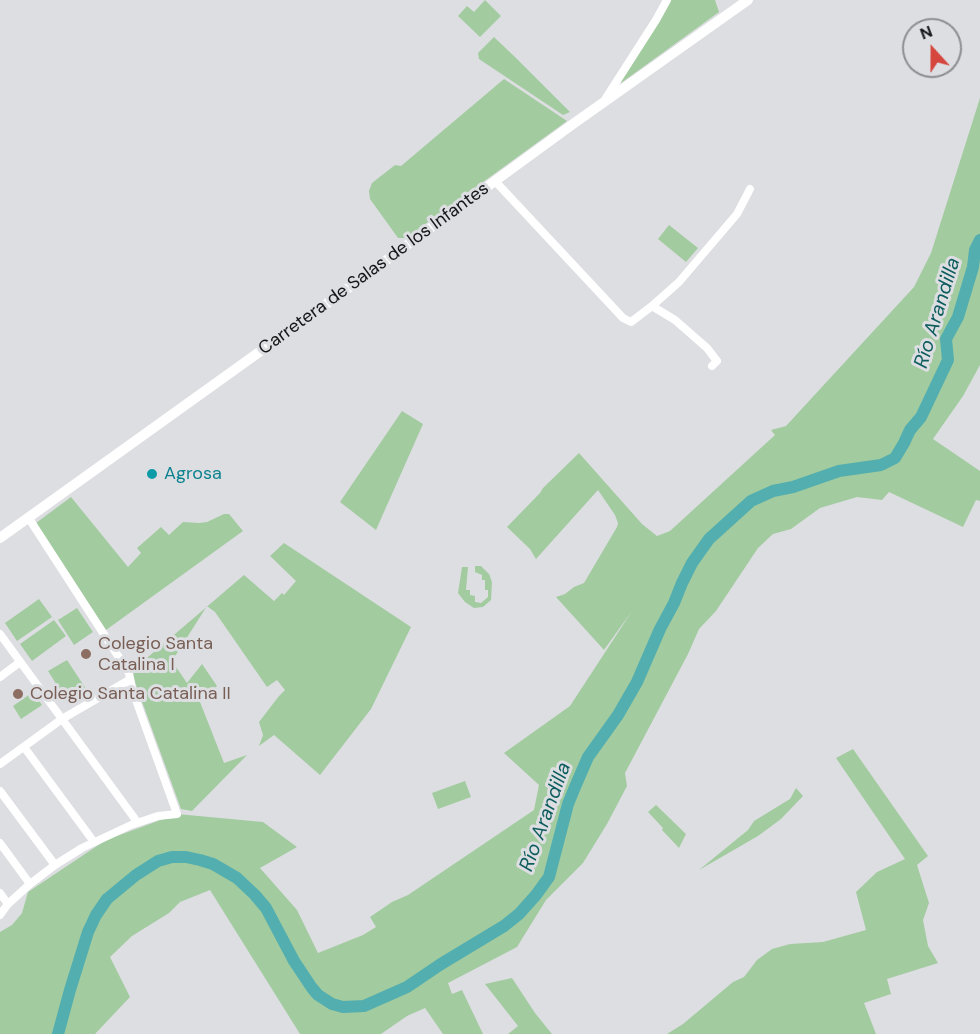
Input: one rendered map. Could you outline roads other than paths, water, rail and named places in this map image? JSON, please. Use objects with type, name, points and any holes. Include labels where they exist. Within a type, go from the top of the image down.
[{"type":"main road","name":"Carretera de Salas de los Infantes","points":[[0,538],[748,0]]},
{"type":"street","points":[[603,104],[667,0]]},
{"type":"street","points":[[495,181],[623,318],[631,322],[679,282],[737,214],[750,189]]},
{"type":"street","points":[[652,306],[675,320],[707,348],[717,362],[712,366]]},
{"type":"street","points":[[0,913],[54,865],[94,842],[136,823],[158,816],[177,814],[129,680],[129,672],[28,518]]},
{"type":"street","points":[[0,634],[136,823]]},
{"type":"street","points":[[0,677],[21,662]]},
{"type":"street","points":[[0,764],[62,719],[129,680]]},
{"type":"street","points":[[24,747],[94,842]]},
{"type":"street","points":[[0,791],[54,865]]},
{"type":"street","points":[[0,843],[30,884]]},
{"type":"street","points":[[0,893],[8,904]]},
{"type":"waterway","name":"Río Arandilla","points":[[58,1034],[88,932],[96,915],[107,899],[136,875],[158,861],[172,857],[186,857],[213,864],[237,878],[266,908],[294,961],[312,988],[332,1004],[343,1007],[364,1006],[407,987],[504,926],[519,914],[549,877],[568,804],[588,757],[618,715],[637,682],[692,563],[709,539],[751,501],[773,491],[793,487],[839,471],[881,465],[895,458],[910,430],[921,417],[948,360],[946,339],[958,317],[973,267],[975,250],[980,240]]},
{"type":"place","name":"Agrosa","points":[[152,474]]},
{"type":"place","name":"Colegio Santa Catalina I","points":[[86,654]]},
{"type":"place","name":"Colegio Santa Catalina II","points":[[18,694]]}]
